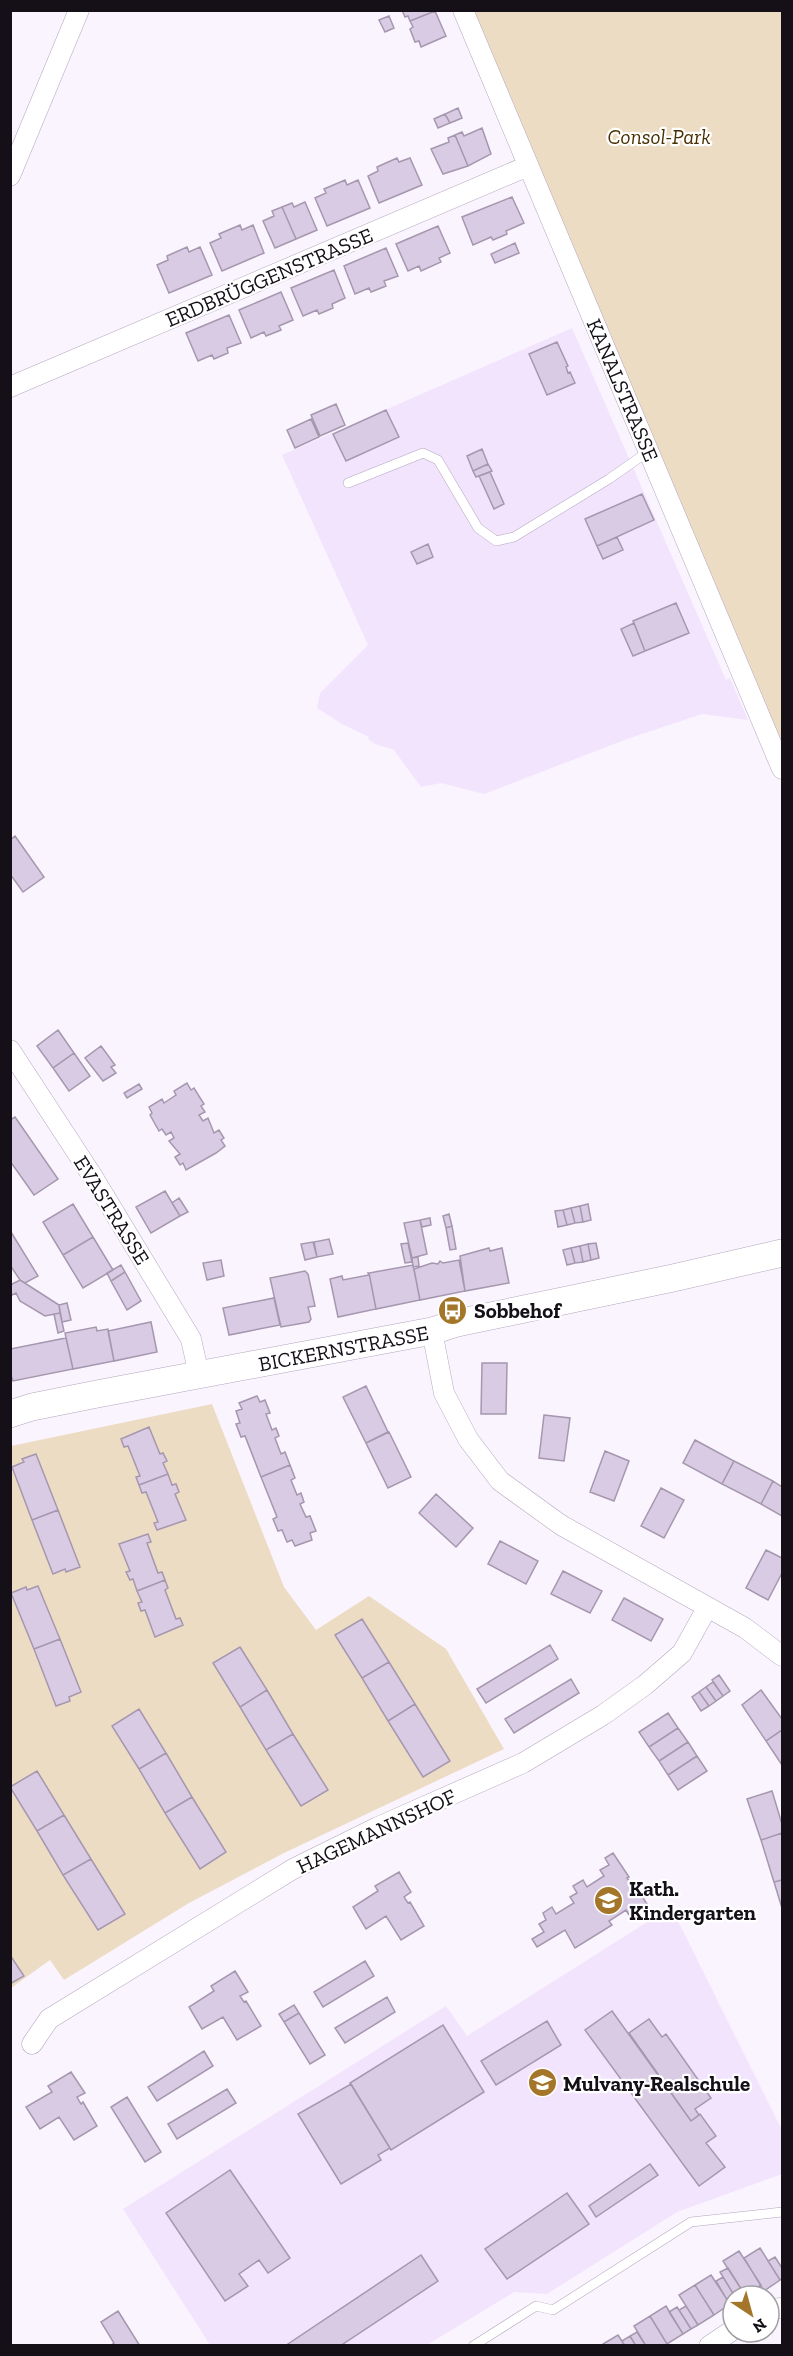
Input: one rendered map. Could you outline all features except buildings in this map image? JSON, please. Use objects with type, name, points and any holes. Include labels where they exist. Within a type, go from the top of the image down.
[{"type":"street","points":[[10,176],[79,10]]},
{"type":"street","name":"KANALSTRASSE","points":[[463,10],[783,769]]},
{"type":"street","name":"ERDBRÜGGENSTRASSE","points":[[10,387],[528,166]]},
{"type":"street","name":"EVASTRASSE","points":[[10,1050],[91,1174],[192,1339],[199,1376]]},
{"type":"street","name":"BICKERNSTRASSE","points":[[10,1414],[32,1407],[432,1331],[457,1323],[783,1253]]},
{"type":"street","points":[[432,1331],[444,1393],[468,1439],[500,1482],[561,1525],[745,1628],[783,1656]]},
{"type":"street","name":"HAGEMANNSHOF","points":[[32,2044],[49,2019],[293,1869],[378,1827],[523,1763],[603,1715],[645,1685],[682,1653],[707,1608]]},
{"type":"lane","points":[[348,483],[423,453],[438,460],[478,528],[496,541],[514,537],[609,479],[649,451]]},
{"type":"lane","points":[[473,2346],[536,2306],[553,2310],[691,2222],[783,2212]]},
{"type":"shaded area","points":[[572,328],[726,680],[730,678],[748,720],[702,714],[627,739],[484,794],[441,783],[421,787],[394,750],[375,744],[368,739],[369,737],[317,708],[320,693],[368,645],[282,455]]},
{"type":"shaded area","name":"Mulvany-Realschule","points":[[671,1907],[782,2130],[782,2174],[677,2212],[547,2294],[514,2292],[427,2345],[210,2345],[123,2209],[446,2006],[467,2036]]},
{"type":"green space","name":"Consol-Park","points":[[471,11],[782,11],[782,743]]},
{"type":"green space","points":[[212,1404],[284,1587],[316,1630],[369,1596],[446,1649],[504,1749],[284,1853],[189,1903],[64,1980],[50,1960],[11,1988],[11,1446]]},
{"type":"place","name":"Sobbehof","points":[[453,1310]]},
{"type":"place","name":"Kath. Kindergarten","points":[[608,1900]]},
{"type":"place","name":"Mulvany-Realschule","points":[[542,2083]]}]
